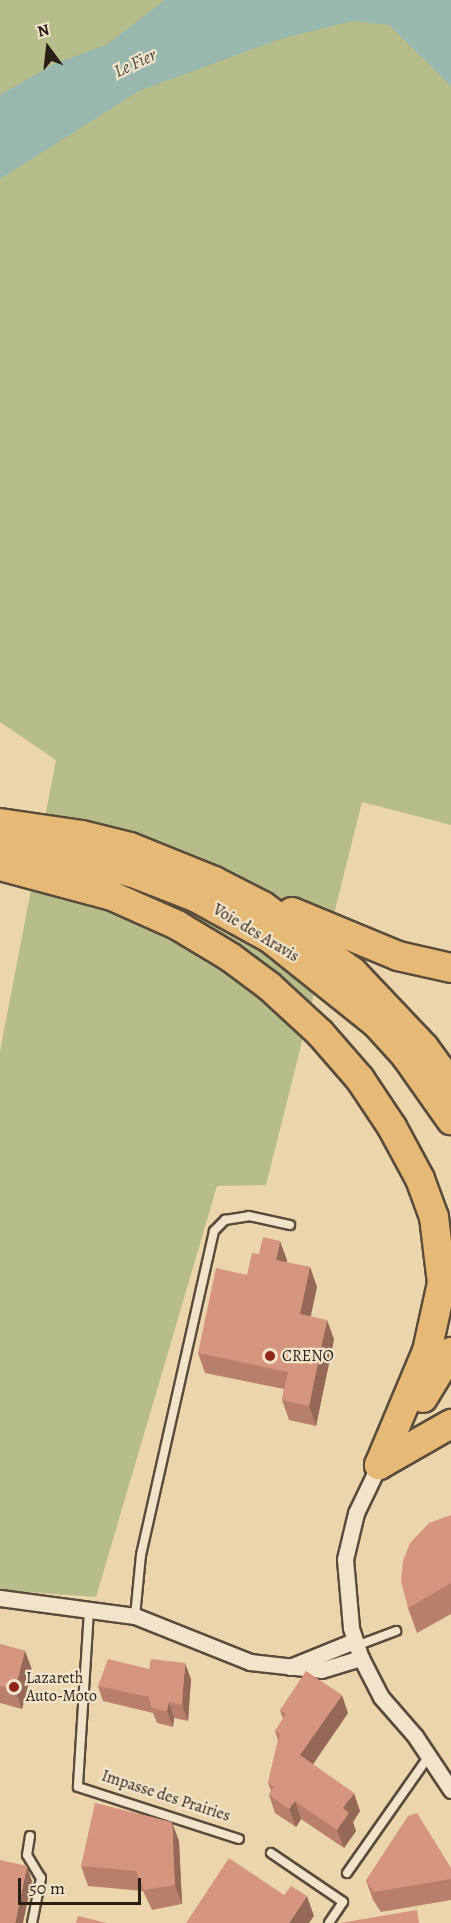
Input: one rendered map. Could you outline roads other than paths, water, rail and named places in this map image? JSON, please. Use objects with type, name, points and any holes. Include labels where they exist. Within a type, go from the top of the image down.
[{"type":"highway","name":"Voie des Aravis","points":[[0,823],[82,835],[130,847],[214,881],[286,921],[353,972],[424,1047],[451,1083]]},
{"type":"highway","name":"Voie des Aravis","points":[[0,846],[58,854],[133,873],[195,897],[271,939],[377,1024],[405,1055],[451,1120]]},
{"type":"highway","points":[[0,866],[93,889],[184,928],[249,970],[320,1033],[376,1101],[420,1179],[441,1250],[445,1312],[379,1465]]},
{"type":"highway","points":[[214,881],[398,956],[451,968]]},
{"type":"highway","points":[[379,1465],[451,1352]]},
{"type":"highway","points":[[379,1465],[451,1424]]},
{"type":"street","points":[[379,1465],[356,1513],[345,1559],[345,1593],[357,1648],[381,1697],[429,1756],[451,1790]]},
{"type":"street","points":[[0,1598],[135,1616],[232,1656],[288,1668],[321,1670],[357,1648]]},
{"type":"lane","points":[[135,1616],[141,1555],[214,1231],[225,1220],[249,1216],[290,1225]]},
{"type":"lane","name":"Impasse des Prairies","points":[[89,1610],[78,1787],[239,1839]]},
{"type":"lane","points":[[357,1648],[396,1631]]},
{"type":"lane","points":[[347,1873],[429,1756]]},
{"type":"lane","points":[[30,1836],[27,1855],[41,1878],[32,1923]]},
{"type":"lane","points":[[271,1853],[343,1902],[329,1923]]},
{"type":"water","name":"Le Fier","points":[[165,0],[451,0],[451,86],[389,25],[352,21],[280,39],[139,91],[0,179],[0,95],[54,64],[106,45]]},
{"type":"place","name":"CRENO","points":[[270,1356]]},
{"type":"place","name":"Lazareth Auto-Moto","points":[[14,1687]]}]
